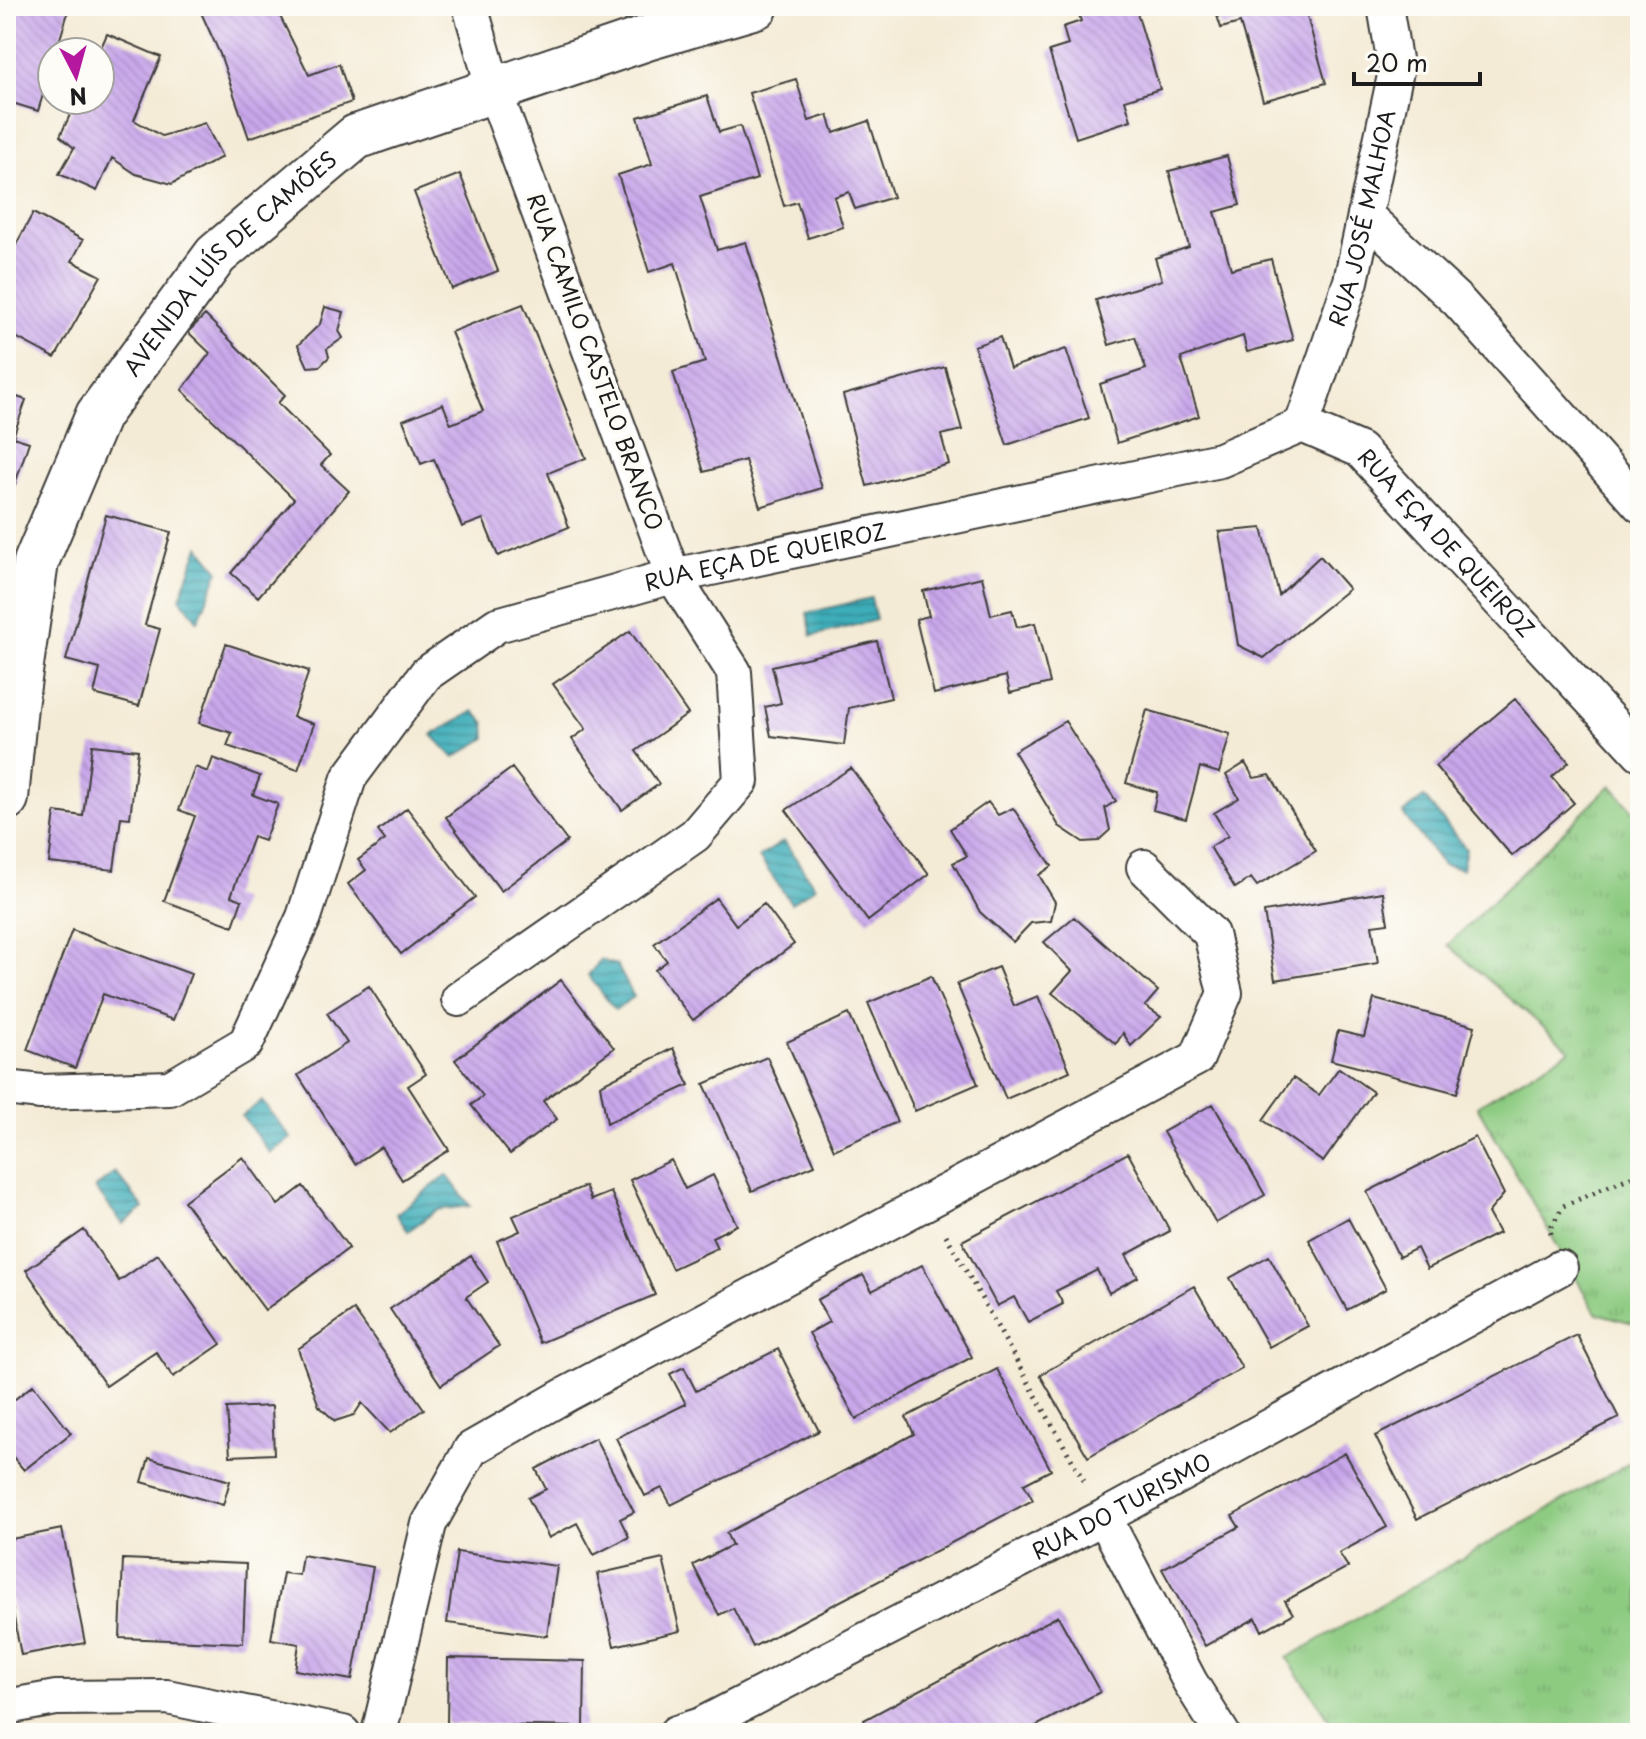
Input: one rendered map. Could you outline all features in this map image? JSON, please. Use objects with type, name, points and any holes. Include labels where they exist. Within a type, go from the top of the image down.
[{"type":"street","name":"RUA CAMILO CASTELO BRANCO","points":[[459,999],[695,835],[741,781],[734,672],[673,576],[494,90],[470,6]]},
{"type":"street","name":"AVENIDA LUÍS DE CAMÕES","points":[[6,798],[15,706],[36,562],[98,415],[216,255],[356,137],[647,38],[756,6]]},
{"type":"street","name":"RUA JOSÉ MALHOA","points":[[1302,425],[1351,281],[1396,71],[1385,6]]},
{"type":"street","points":[[1365,215],[1458,301],[1640,505]]},
{"type":"street","name":"RUA EÇA DE QUEIROZ","points":[[6,1088],[41,1092],[170,1088],[246,1043],[304,917],[349,778],[426,674],[497,625],[673,576],[1220,460],[1302,425],[1360,450],[1640,753]]},
{"type":"street","points":[[379,1733],[429,1524],[471,1449],[567,1394],[1197,1058],[1225,993],[1211,934],[1144,867]]},
{"type":"street","name":"RUA DO TURISMO","points":[[676,1733],[701,1725],[1104,1517],[1560,1268]]},
{"type":"street","points":[[1104,1517],[1190,1682],[1222,1733]]},
{"type":"street","points":[[6,1707],[56,1698],[167,1697],[343,1733]]},
{"type":"path","points":[[1560,1268],[1550,1229],[1563,1206],[1640,1173]]},
{"type":"path","points":[[927,1202],[1104,1517]]},
{"type":"green space","points":[[1611,785],[1640,819],[1640,1325],[1596,1313],[1477,1106],[1570,1050],[1448,945]]},
{"type":"green space","points":[[1640,1457],[1640,1733],[1339,1733],[1287,1658]]},
{"type":"water","points":[[199,546],[219,571],[198,621],[180,598]]},
{"type":"water","points":[[871,598],[876,620],[812,636],[807,613]]},
{"type":"water","points":[[474,711],[485,723],[486,738],[454,758],[432,735]]},
{"type":"water","points":[[1424,797],[1466,849],[1462,869],[1443,865],[1403,814]]},
{"type":"water","points":[[784,841],[815,887],[791,903],[759,857]]},
{"type":"water","points":[[601,960],[617,965],[634,997],[615,1010],[588,975]]},
{"type":"water","points":[[262,1101],[291,1138],[270,1153],[242,1116]]},
{"type":"water","points":[[115,1172],[144,1208],[123,1224],[95,1188]]},
{"type":"water","points":[[447,1175],[470,1206],[437,1210],[408,1231],[396,1214]]},
{"type":"building","points":[[6,6],[70,6],[61,36],[36,36],[36,110],[6,101]]},
{"type":"building","points":[[198,6],[275,6],[309,75],[339,64],[352,102],[249,138],[220,54]]},
{"type":"building","points":[[1076,6],[1135,6],[1160,89],[1125,100],[1131,120],[1076,138],[1049,51],[1068,45],[1063,27],[1081,21]]},
{"type":"building","points":[[1214,6],[1304,6],[1326,83],[1263,101],[1240,23],[1221,28]]},
{"type":"building","points":[[116,38],[161,57],[134,120],[162,136],[205,123],[222,157],[172,184],[136,174],[112,158],[97,191],[59,174],[74,148],[60,136],[69,116],[116,116]]},
{"type":"building","points":[[796,79],[809,121],[828,115],[834,133],[869,121],[893,197],[855,209],[849,192],[834,197],[843,227],[808,238],[797,202],[784,206],[749,93]]},
{"type":"building","points":[[707,96],[719,132],[740,126],[757,179],[700,197],[717,250],[746,242],[822,488],[760,507],[745,460],[704,472],[673,372],[705,362],[675,263],[649,272],[618,175],[652,164],[638,117]]},
{"type":"building","points":[[1227,156],[1240,205],[1215,212],[1231,269],[1271,259],[1293,340],[1247,352],[1243,336],[1181,358],[1199,416],[1117,443],[1100,384],[1146,369],[1135,337],[1109,345],[1096,300],[1162,280],[1155,258],[1189,247],[1169,171]]},
{"type":"building","points":[[460,174],[498,271],[452,289],[414,192]]},
{"type":"building","points":[[33,213],[83,240],[72,261],[101,276],[55,358],[6,332],[6,254],[10,256]]},
{"type":"building","points":[[523,304],[586,458],[548,473],[569,527],[498,556],[483,519],[462,527],[434,459],[421,464],[403,420],[443,404],[451,424],[483,411],[451,332]]},
{"type":"building","points":[[325,307],[344,312],[339,331],[343,338],[327,349],[329,357],[320,366],[308,367],[298,345],[320,324]]},
{"type":"building","points":[[205,315],[285,395],[278,403],[330,455],[321,465],[349,491],[258,597],[231,573],[294,499],[182,390],[210,353],[188,332]]},
{"type":"building","points":[[1000,337],[1010,368],[1066,349],[1089,418],[1007,445],[974,346]]},
{"type":"building","points":[[945,367],[962,430],[941,435],[949,464],[867,486],[843,395]]},
{"type":"building","points":[[6,379],[12,381],[8,394],[26,400],[13,437],[29,442],[14,487],[6,485]]},
{"type":"building","points":[[106,515],[171,532],[145,625],[160,629],[139,706],[94,694],[100,669],[66,660]]},
{"type":"building","points":[[1262,528],[1279,595],[1320,556],[1349,589],[1264,658],[1238,645],[1219,532]]},
{"type":"building","points":[[982,577],[991,615],[1012,610],[1017,627],[1035,623],[1050,683],[1010,693],[1006,676],[934,694],[916,619],[929,616],[923,591]]},
{"type":"building","points":[[630,631],[688,714],[636,751],[659,784],[622,810],[572,739],[586,729],[553,684]]},
{"type":"building","points":[[877,641],[891,698],[849,708],[844,745],[771,736],[765,707],[781,703],[772,666]]},
{"type":"building","points":[[226,644],[309,671],[293,717],[314,724],[298,770],[227,746],[232,733],[199,723]]},
{"type":"building","points":[[1515,699],[1569,762],[1552,777],[1574,803],[1512,856],[1435,766]]},
{"type":"building","points":[[1147,710],[1230,734],[1219,773],[1200,767],[1186,819],[1153,810],[1157,792],[1126,783]]},
{"type":"building","points":[[1065,721],[1116,801],[1105,808],[1110,830],[1098,841],[1083,842],[1059,826],[1014,751]]},
{"type":"building","points":[[92,745],[138,750],[130,818],[121,817],[114,870],[49,863],[55,812],[83,816]]},
{"type":"building","points":[[213,758],[260,776],[253,795],[278,804],[264,841],[253,837],[231,896],[242,900],[233,926],[164,901],[195,816],[179,810],[195,767],[208,772]]},
{"type":"building","points":[[1245,763],[1254,778],[1270,775],[1316,851],[1257,886],[1251,878],[1235,888],[1210,847],[1228,836],[1214,813],[1239,798],[1226,775]]},
{"type":"building","points":[[512,768],[567,841],[501,891],[446,817]]},
{"type":"building","points":[[851,768],[929,874],[868,921],[786,810]]},
{"type":"building","points":[[988,802],[998,815],[1013,808],[1052,866],[1039,875],[1055,902],[1051,921],[1031,923],[1013,942],[980,912],[953,863],[967,856],[950,829]]},
{"type":"building","points":[[407,808],[475,897],[401,954],[348,884],[366,870],[358,860],[385,840],[378,831]]},
{"type":"building","points":[[1383,892],[1388,923],[1372,925],[1378,963],[1275,980],[1264,912]]},
{"type":"building","points":[[716,898],[736,925],[764,904],[794,944],[693,1020],[655,970],[667,961],[654,944]]},
{"type":"building","points":[[1074,917],[1158,991],[1145,1006],[1161,1017],[1131,1046],[1123,1033],[1116,1044],[1052,993],[1072,971],[1044,942]]},
{"type":"building","points":[[72,930],[191,974],[173,1020],[103,994],[75,1068],[27,1050]]},
{"type":"building","points":[[998,967],[1014,1006],[1038,996],[1070,1071],[1006,1099],[957,984]]},
{"type":"building","points":[[931,976],[978,1084],[915,1111],[868,1003]]},
{"type":"building","points":[[561,980],[614,1048],[543,1101],[557,1119],[510,1154],[471,1105],[483,1096],[455,1060]]},
{"type":"building","points":[[369,986],[426,1074],[408,1086],[449,1150],[402,1180],[381,1147],[355,1164],[298,1075],[347,1043],[327,1013]]},
{"type":"building","points":[[1374,999],[1475,1026],[1457,1093],[1331,1060],[1338,1031],[1364,1037]]},
{"type":"building","points":[[849,1014],[897,1122],[834,1150],[787,1042]]},
{"type":"building","points":[[673,1048],[689,1085],[607,1123],[600,1085]]},
{"type":"building","points":[[767,1057],[815,1165],[752,1191],[704,1084]]},
{"type":"building","points":[[1339,1068],[1373,1092],[1323,1162],[1263,1120],[1293,1078],[1319,1095]]},
{"type":"building","points":[[1213,1104],[1265,1195],[1216,1223],[1163,1132]]},
{"type":"building","points":[[1475,1137],[1504,1194],[1488,1213],[1499,1233],[1427,1269],[1417,1248],[1399,1257],[1367,1192]]},
{"type":"building","points":[[1128,1153],[1170,1231],[1126,1255],[1138,1277],[1109,1293],[1097,1270],[1056,1291],[1063,1304],[1028,1322],[1014,1297],[997,1306],[962,1241]]},
{"type":"building","points":[[243,1157],[278,1205],[303,1186],[349,1248],[265,1310],[184,1201]]},
{"type":"building","points":[[671,1160],[685,1189],[713,1175],[737,1225],[712,1237],[717,1248],[672,1269],[630,1180]]},
{"type":"building","points":[[585,1186],[591,1200],[611,1192],[655,1295],[540,1343],[497,1241],[520,1231],[513,1216]]},
{"type":"building","points":[[1348,1218],[1386,1289],[1347,1310],[1309,1240]]},
{"type":"building","points":[[84,1230],[119,1281],[158,1254],[221,1344],[173,1377],[156,1352],[106,1386],[26,1270]]},
{"type":"building","points":[[471,1256],[488,1282],[466,1297],[499,1346],[441,1385],[390,1309]]},
{"type":"building","points":[[1269,1256],[1308,1326],[1269,1347],[1230,1278]]},
{"type":"building","points":[[922,1265],[972,1357],[856,1419],[809,1333],[829,1322],[817,1300],[863,1275],[872,1291]]},
{"type":"building","points":[[1194,1286],[1242,1368],[1088,1457],[1040,1375]]},
{"type":"building","points":[[354,1310],[424,1409],[390,1433],[362,1403],[354,1415],[335,1421],[319,1406],[298,1349]]},
{"type":"building","points":[[1577,1335],[1619,1418],[1417,1519],[1375,1436]]},
{"type":"building","points":[[778,1349],[819,1431],[671,1505],[662,1488],[645,1496],[616,1438],[686,1404],[670,1374],[684,1367],[696,1391]]},
{"type":"building","points":[[997,1369],[1051,1470],[1024,1484],[1033,1500],[753,1647],[733,1608],[719,1615],[693,1565],[732,1545],[726,1533],[914,1434],[906,1417]]},
{"type":"building","points":[[33,1385],[71,1433],[24,1470],[6,1449],[6,1398],[10,1403]]},
{"type":"building","points":[[272,1406],[274,1454],[230,1456],[227,1408]]},
{"type":"building","points":[[595,1438],[634,1512],[620,1519],[629,1537],[594,1555],[577,1523],[549,1538],[528,1498],[546,1489],[536,1469]]},
{"type":"building","points":[[1345,1453],[1387,1527],[1339,1553],[1348,1567],[1285,1601],[1293,1614],[1262,1631],[1256,1618],[1205,1646],[1162,1569],[1239,1527],[1232,1516]]},
{"type":"building","points":[[149,1458],[230,1481],[223,1505],[142,1482]]},
{"type":"building","points":[[62,1529],[85,1643],[21,1655],[6,1576],[6,1540]]},
{"type":"building","points":[[457,1552],[557,1566],[547,1636],[447,1623]]},
{"type":"building","points":[[302,1555],[373,1567],[352,1680],[295,1670],[299,1644],[271,1639],[283,1573],[299,1575]]},
{"type":"building","points":[[123,1559],[246,1564],[243,1643],[120,1638]]},
{"type":"building","points":[[663,1559],[680,1631],[614,1646],[597,1574]]},
{"type":"building","points":[[1058,1616],[1100,1692],[1023,1733],[870,1733],[864,1720]]},
{"type":"building","points":[[448,1658],[585,1661],[584,1727],[447,1724]]}]
